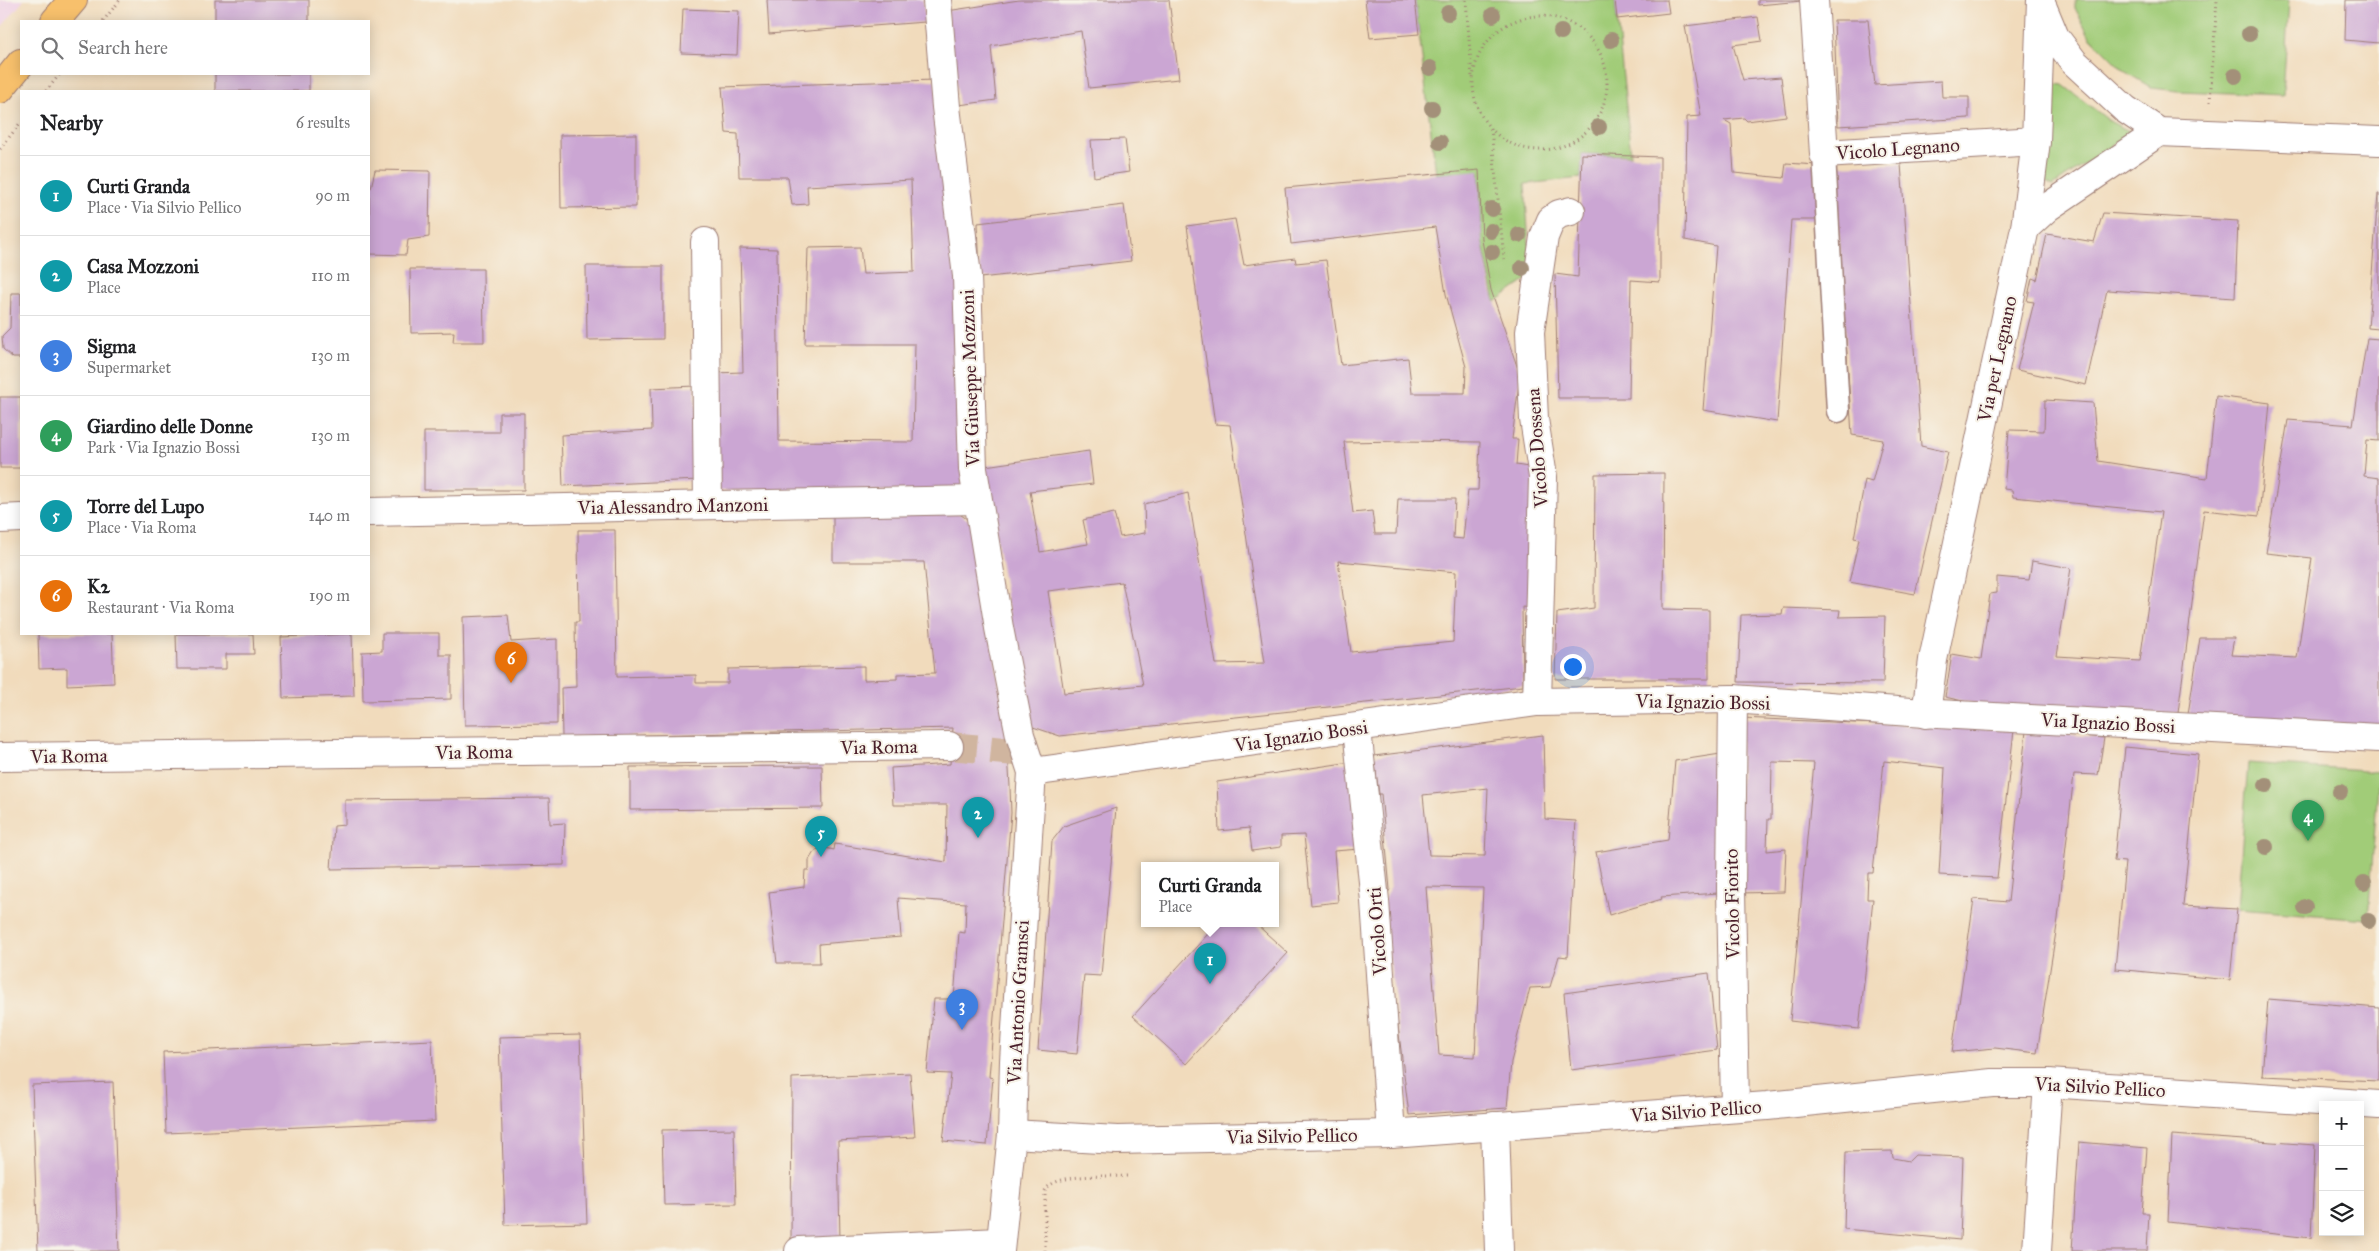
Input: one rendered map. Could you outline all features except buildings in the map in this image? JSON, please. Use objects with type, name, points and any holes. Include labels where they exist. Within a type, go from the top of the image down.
[{"type":"main road","points":[[56,20],[72,0]]},
{"type":"street","name":"Via Giuseppe Mozzoni","points":[[937,0],[946,107],[967,276],[973,469],[998,628],[1020,735],[1029,763]]},
{"type":"street","name":"Vicolo Legnano","points":[[1814,0],[1824,154],[2036,140]]},
{"type":"street","points":[[2041,1],[2055,37],[2074,62],[2125,109],[2159,132],[2379,140]]},
{"type":"street","name":"Via per Legnano","points":[[1926,714],[1933,660],[2025,228],[2036,140],[2041,1]]},
{"type":"street","points":[[2025,228],[2048,207],[2159,132]]},
{"type":"street","name":"Vicolo Dossena","points":[[1537,702],[1543,477],[1534,419],[1530,332],[1544,237],[1551,220],[1559,214],[1572,211]]},
{"type":"street","points":[[705,242],[708,505]]},
{"type":"street","name":"Via Alessandro Manzoni","points":[[370,512],[977,500]]},
{"type":"street","points":[[0,519],[20,518]]},
{"type":"street","name":"Via Ignazio Bossi","points":[[1029,763],[1357,729],[1537,702],[1733,699],[1926,714],[2379,738]]},
{"type":"street","name":"Vicolo Fiorito","points":[[1733,699],[1730,889],[1735,1108]]},
{"type":"street","name":"Vicolo Orti","points":[[1357,729],[1375,901],[1391,1134]]},
{"type":"street","name":"Via Roma","points":[[0,757],[949,746]]},
{"type":"street","name":"Via Antonio Gramsci","points":[[1000,1246],[1012,1134],[1029,763]]},
{"type":"street","name":"Via Silvio Pellico","points":[[1012,1134],[1117,1140],[1391,1134],[1767,1106],[1992,1083],[2048,1083],[2379,1106]]},
{"type":"street","points":[[2037,1251],[2048,1083]]},
{"type":"street","points":[[1495,1126],[1500,1251]]},
{"type":"street","points":[[799,1251],[1000,1246]]},
{"type":"lane","points":[[1824,154],[1838,411]]},
{"type":"path","points":[[104,20],[120,0]]},
{"type":"path","points":[[1466,0],[1473,82],[1475,100],[1482,118],[1496,134],[1514,146],[1535,150],[1557,148],[1577,140],[1593,125],[1603,106],[1607,84],[1604,63],[1595,43],[1582,30],[1566,21],[1548,16],[1529,17],[1511,22],[1496,32],[1483,47],[1475,63],[1473,82]]},
{"type":"path","points":[[2208,134],[2216,1]]},
{"type":"path","points":[[47,90],[59,75]]},
{"type":"path","points":[[0,149],[20,123]]},
{"type":"path","points":[[1491,128],[1505,266]]},
{"type":"shaded area","points":[[0,0],[24,0],[0,29]]},
{"type":"green space","points":[[1415,0],[1615,0],[1631,155],[1582,154],[1581,178],[1525,184],[1531,277],[1495,302],[1482,240],[1479,171],[1436,174]]},
{"type":"green space","points":[[2075,0],[2289,0],[2283,95],[2178,91],[2152,88],[2124,71],[2090,37],[2075,8]]},
{"type":"green space","points":[[2057,84],[2063,85],[2111,122],[2135,134],[2119,141],[2053,186],[2046,182],[2045,177],[2050,90]]},
{"type":"green space","points":[[2248,763],[2379,772],[2368,919],[2237,909]]},
{"type":"tunnel","points":[[949,746],[1027,753]]},
{"type":"place","name":"K2","points":[[511,683]]},
{"type":"place","name":"Casa Mozzoni","points":[[978,838]]},
{"type":"place","name":"Giardino delle Donne","points":[[2308,841]]},
{"type":"place","name":"Torre del Lupo","points":[[821,857]]},
{"type":"place","name":"Curti Granda","points":[[1210,984]]},
{"type":"place","name":"Sigma","points":[[962,1030]]}]
